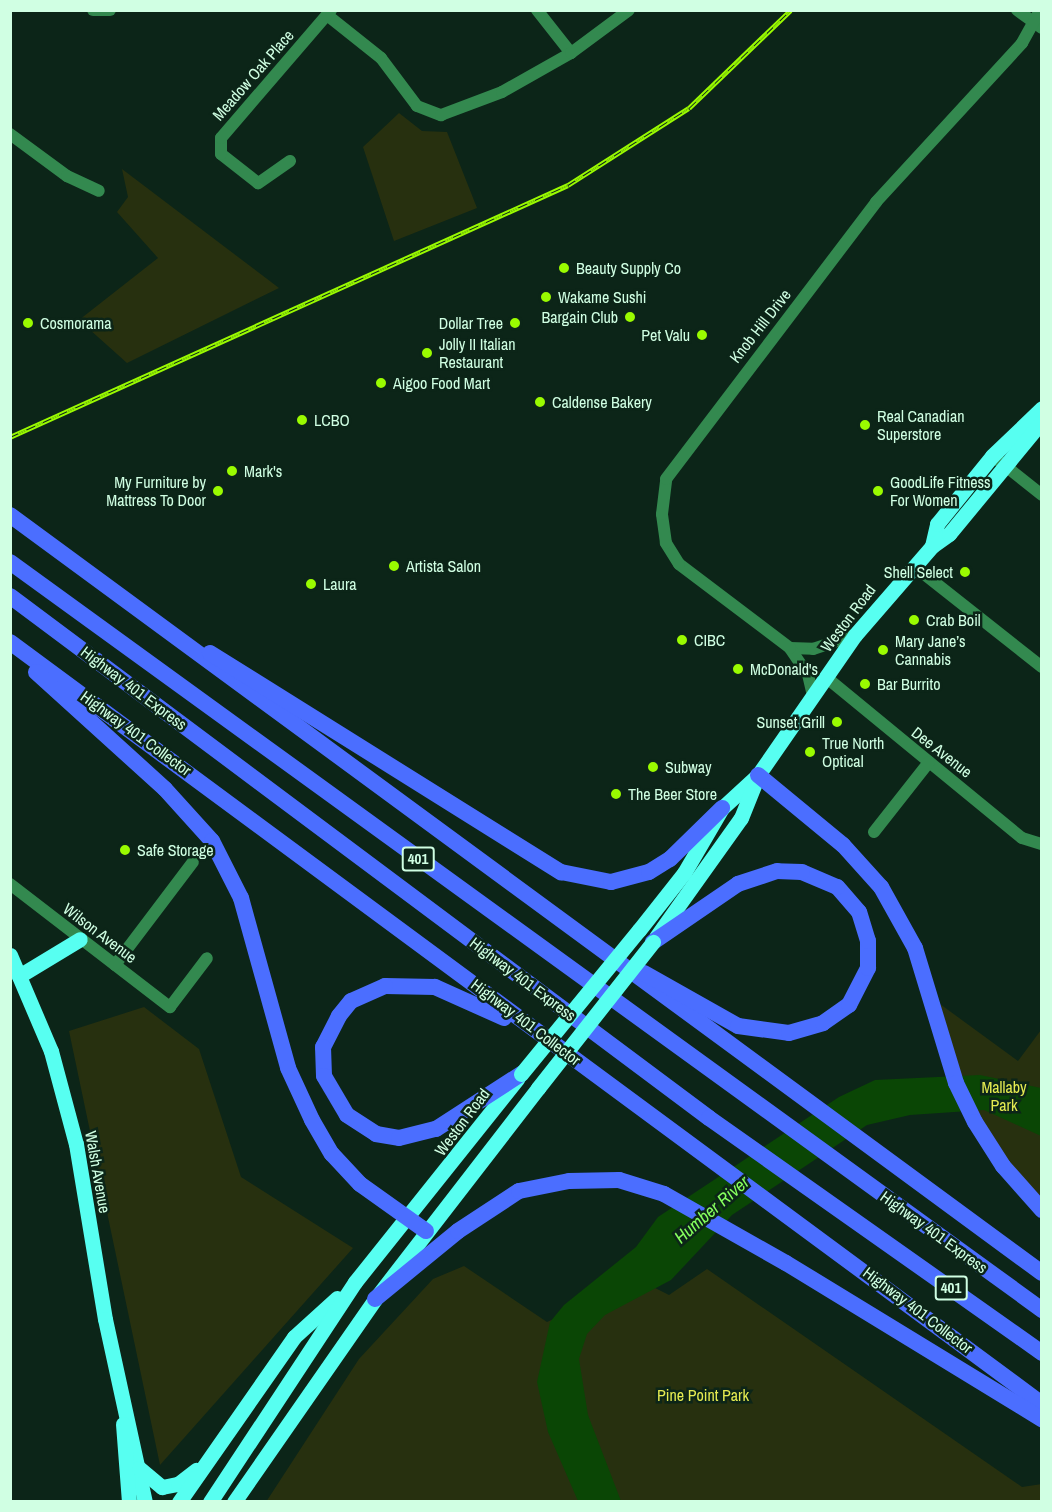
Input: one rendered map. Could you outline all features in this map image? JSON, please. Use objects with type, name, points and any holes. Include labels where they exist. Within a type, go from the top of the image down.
[{"type":"highway","name":"401","points":[[10,515],[923,1190],[1041,1273]]},
{"type":"highway","name":"Highway 401 Express","points":[[10,562],[1041,1310]]},
{"type":"highway","name":"Highway 401 Express","points":[[10,596],[709,1118],[861,1223],[1041,1353]]},
{"type":"highway","points":[[140,612],[296,702],[561,872],[611,882],[649,872],[670,859],[722,808]]},
{"type":"highway","name":"Highway 401 Collector","points":[[10,642],[693,1146],[831,1244],[1041,1404]]},
{"type":"highway","points":[[10,650],[165,789],[212,841],[241,898],[288,1068],[312,1120],[332,1154],[360,1184],[426,1232]]},
{"type":"highway","points":[[758,775],[843,845],[881,886],[915,948],[956,1083],[1003,1166],[1041,1210]]},
{"type":"highway","points":[[604,953],[738,1026],[761,1032],[789,1033],[823,1023],[857,995],[868,968],[866,928],[849,897],[826,879],[789,870],[738,884],[653,942]]},
{"type":"highway","points":[[521,1074],[436,1129],[399,1138],[376,1134],[347,1115],[330,1092],[321,1060],[328,1031],[351,1001],[385,986],[409,984],[486,1007],[574,1058]]},
{"type":"highway","points":[[375,1299],[458,1231],[519,1191],[568,1181],[619,1180],[664,1194],[786,1263],[1041,1419]]},
{"type":"main road","name":"Weston Road","points":[[932,546],[937,524],[992,456],[1041,408]]},
{"type":"main road","name":"Weston Road","points":[[210,1502],[355,1282],[684,873],[722,808],[758,775],[855,635],[932,546],[949,534],[1007,468],[1041,421]]},
{"type":"main road","name":"Weston Road","points":[[234,1502],[375,1299],[653,942],[741,818],[758,775]]},
{"type":"main road","points":[[15,978],[80,939]]},
{"type":"main road","name":"Walsh Avenue","points":[[11,957],[15,978],[51,1051],[76,1144],[123,1400],[145,1502]]},
{"type":"main road","points":[[179,1502],[294,1337],[355,1282]]},
{"type":"main road","name":"Walsh Avenue","points":[[123,1400],[129,1502]]},
{"type":"main road","points":[[244,1502],[277,1437]]},
{"type":"main road","points":[[139,1468],[162,1487],[178,1484],[210,1458]]},
{"type":"street","points":[[93,10],[110,10]]},
{"type":"street","points":[[537,10],[571,53]]},
{"type":"street","points":[[329,13],[381,58],[417,106],[441,115],[502,92],[571,53],[629,10]]},
{"type":"street","points":[[1017,10],[1037,25]]},
{"type":"street","name":"Knob Hill Drive","points":[[813,696],[808,675],[790,648],[679,564],[666,543],[662,514],[666,479],[876,202],[1022,43],[1037,25],[1040,10]]},
{"type":"street","name":"Meadow Oak Place","points":[[290,160],[258,183],[221,154],[221,138],[329,13]]},
{"type":"street","points":[[10,134],[67,176],[99,191]]},
{"type":"street","points":[[992,456],[1041,495]]},
{"type":"street","points":[[914,566],[1041,667]]},
{"type":"street","points":[[790,648],[813,649],[855,635]]},
{"type":"street","name":"Dee Avenue","points":[[827,678],[1022,838],[1041,844]]},
{"type":"street","points":[[874,832],[929,762]]},
{"type":"street","points":[[115,965],[193,862]]},
{"type":"street","name":"Wilson Avenue","points":[[10,884],[170,1007],[207,958]]},
{"type":"green space","points":[[399,113],[422,131],[447,132],[477,208],[394,241],[363,147]]},
{"type":"green space","points":[[122,169],[279,288],[127,363],[79,320],[158,258],[117,212],[128,197]]},
{"type":"green space","name":"Mallaby Park","points":[[940,1004],[1018,1061],[1041,1030],[1041,1199],[975,1122]]},
{"type":"green space","points":[[144,1007],[199,1049],[241,1177],[353,1248],[160,1465],[69,1031]]},
{"type":"green space","name":"Pine Point Park","points":[[464,1266],[547,1322],[639,1280],[669,1295],[707,1269],[1022,1487],[1042,1484],[1041,1502],[266,1502],[359,1359],[433,1279]]},
{"type":"water","name":"Humber River","points":[[980,1075],[1041,1088],[1041,1136],[984,1110],[910,1115],[867,1125],[732,1215],[671,1280],[605,1315],[587,1334],[579,1359],[588,1415],[621,1501],[578,1501],[548,1432],[537,1382],[550,1322],[564,1305],[636,1247],[658,1217],[839,1097],[875,1080]]},
{"type":"railway","points":[[10,437],[568,185],[689,108],[791,10]]},
{"type":"place","name":"Beauty Supply Co","points":[[564,268]]},
{"type":"place","name":"Wakame Sushi","points":[[546,297]]},
{"type":"place","name":"Bargain Club","points":[[630,317]]},
{"type":"place","name":"Cosmorama","points":[[28,323]]},
{"type":"place","name":"Dollar Tree","points":[[515,323]]},
{"type":"place","name":"Pet Valu","points":[[702,335]]},
{"type":"place","name":"Jolly II Italian Restaurant","points":[[427,353]]},
{"type":"place","name":"Aigoo Food Mart","points":[[381,383]]},
{"type":"place","name":"Caldense Bakery","points":[[540,402]]},
{"type":"place","name":"LCBO","points":[[302,420]]},
{"type":"place","name":"Real Canadian Superstore","points":[[865,425]]},
{"type":"place","name":"Mark's","points":[[232,471]]},
{"type":"place","name":"My Furniture by Mattress To Door","points":[[218,491]]},
{"type":"place","name":"GoodLife Fitness For Women","points":[[878,491]]},
{"type":"place","name":"Artista Salon","points":[[394,566]]},
{"type":"place","name":"Shell Select","points":[[965,572]]},
{"type":"place","name":"Laura","points":[[311,584]]},
{"type":"place","name":"Crab Boil","points":[[914,620]]},
{"type":"place","name":"CIBC","points":[[682,640]]},
{"type":"place","name":"Mary Jane’s Cannabis","points":[[883,650]]},
{"type":"place","name":"McDonald's","points":[[738,669]]},
{"type":"place","name":"Bar Burrito","points":[[865,684]]},
{"type":"place","name":"Sunset Grill","points":[[837,722]]},
{"type":"place","name":"True North Optical","points":[[810,752]]},
{"type":"place","name":"Subway","points":[[653,767]]},
{"type":"place","name":"The Beer Store","points":[[616,794]]},
{"type":"place","name":"Safe Storage","points":[[125,850]]}]
